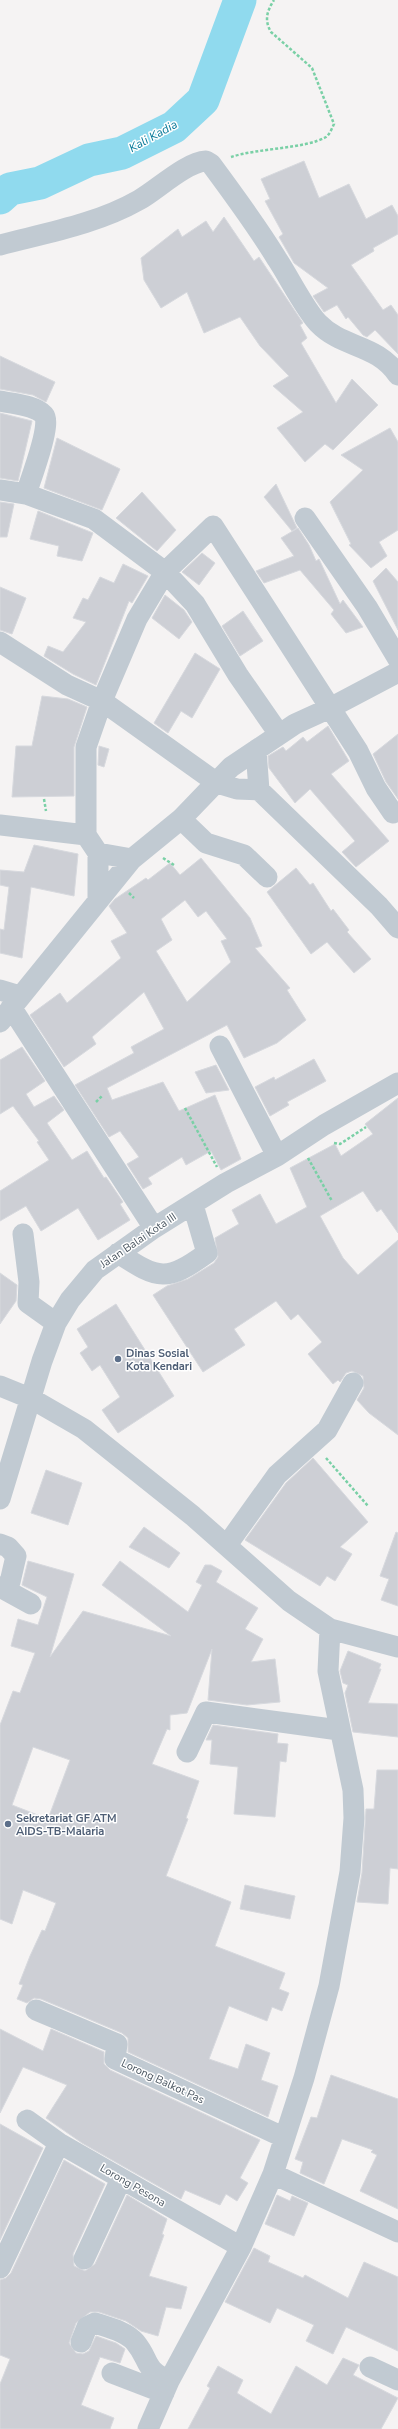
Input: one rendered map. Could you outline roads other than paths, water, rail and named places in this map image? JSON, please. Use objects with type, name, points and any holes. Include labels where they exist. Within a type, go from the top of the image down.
[{"type":"street","points":[[0,245],[105,215],[138,201],[201,161],[211,164],[265,239],[316,321],[330,334],[374,352],[389,362],[398,375]]},
{"type":"street","points":[[0,401],[34,409],[44,414],[47,420],[26,494]]},
{"type":"street","points":[[0,490],[26,494],[94,519],[165,572],[195,604],[238,675],[279,734]]},
{"type":"street","points":[[305,518],[367,607],[398,659]]},
{"type":"street","points":[[98,899],[98,853],[86,835],[86,747],[102,701],[137,619],[165,572],[213,526],[358,751],[376,788],[393,813]]},
{"type":"street","points":[[0,642],[67,685],[102,701],[218,783],[237,789],[259,790],[374,901],[398,928]]},
{"type":"street","points":[[10,1008],[49,963],[98,899],[132,859],[181,820],[218,783],[231,767],[295,724],[330,708],[398,672]]},
{"type":"street","points":[[256,750],[259,790]]},
{"type":"street","points":[[181,820],[206,843],[244,855],[267,877]]},
{"type":"street","points":[[0,825],[86,835]]},
{"type":"street","points":[[98,853],[132,859]]},
{"type":"street","points":[[0,990],[10,1008],[154,1228]]},
{"type":"street","points":[[220,1046],[277,1156]]},
{"type":"street","name":"Jalan Balai Kota III","points":[[0,1499],[32,1399],[42,1361],[56,1324],[70,1300],[95,1270],[154,1228],[226,1183],[277,1156],[398,1083]]},
{"type":"street","points":[[118,1253],[143,1270],[163,1275],[188,1266],[207,1253],[193,1205]]},
{"type":"street","points":[[23,1234],[29,1282],[28,1303],[56,1324]]},
{"type":"street","points":[[227,1545],[277,1474],[328,1430],[353,1383]]},
{"type":"street","points":[[0,1386],[32,1399],[84,1429],[227,1545],[289,1601],[330,1629],[398,1647]]},
{"type":"street","points":[[0,1544],[8,1547],[16,1556],[5,1584],[31,1604]]},
{"type":"street","points":[[148,2429],[167,2387],[241,2247],[273,2174],[283,2137],[304,2078],[329,1986],[350,1872],[354,1818],[353,1790],[339,1730],[328,1671],[330,1629]]},
{"type":"street","points":[[187,1752],[206,1712],[339,1730]]},
{"type":"street","name":"Lorong Balkot Pas","points":[[36,2010],[117,2044],[115,2059],[283,2137]]},
{"type":"street","name":"Lorong Pesona","points":[[27,2120],[60,2143],[241,2247]]},
{"type":"street","points":[[0,2268],[60,2143]]},
{"type":"street","points":[[273,2174],[398,2232]]},
{"type":"street","points":[[84,2259],[121,2179]]},
{"type":"street","points":[[81,2342],[87,2327],[95,2323],[122,2333],[134,2341],[154,2373],[167,2387]]},
{"type":"street","points":[[370,2366],[398,2380]]},
{"type":"street","points":[[112,2373],[167,2387]]},
{"type":"waterway","name":"Kali Kadia","points":[[0,198],[10,189],[40,183],[89,160],[122,153],[174,127],[203,100],[240,0]]},
{"type":"place","name":"Dinas Sosial Kota Kendari","points":[[118,1359]]},
{"type":"place","name":"Sekretariat GF ATM AIDS-TB-Malaria","points":[[8,1824]]}]
